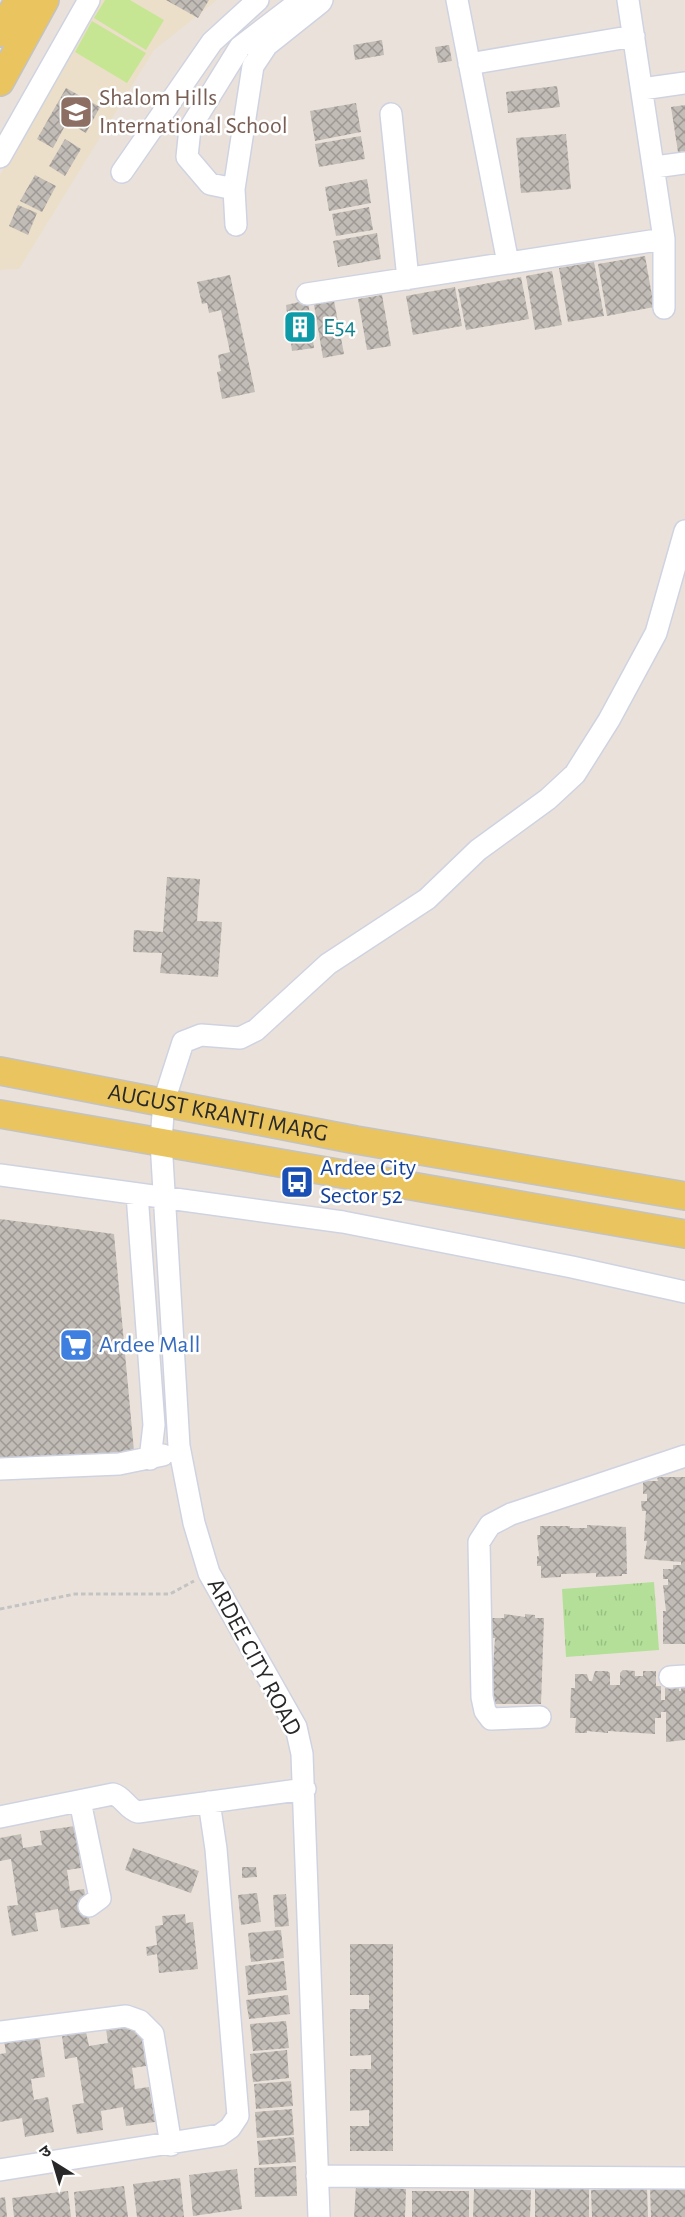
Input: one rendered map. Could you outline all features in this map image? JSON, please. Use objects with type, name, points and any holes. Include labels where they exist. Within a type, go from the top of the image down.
[{"type":"main road","points":[[0,33],[19,0]]},
{"type":"main road","points":[[0,82],[45,0]]},
{"type":"main road","name":"AUGUST KRANTI MARG","points":[[0,1071],[356,1140],[685,1197]]},
{"type":"main road","name":"AUGUST KRANTI MARG","points":[[0,1114],[685,1234]]},
{"type":"street","points":[[0,157],[6,132],[89,0]]},
{"type":"street","points":[[122,172],[212,42],[258,0]]},
{"type":"street","points":[[236,225],[234,189],[253,66],[267,45],[323,0]]},
{"type":"street","points":[[234,189],[210,184],[187,157],[190,128],[240,47],[291,8],[323,0]]},
{"type":"street","points":[[457,0],[508,263]]},
{"type":"street","points":[[628,0],[655,167],[664,239],[664,308]]},
{"type":"street","points":[[469,64],[634,36]]},
{"type":"street","points":[[642,89],[685,83]]},
{"type":"street","points":[[391,114],[408,279]]},
{"type":"street","points":[[655,167],[685,163]]},
{"type":"street","points":[[307,294],[664,239]]},
{"type":"street","name":"ARDEE CITY ROAD","points":[[319,2217],[304,1789],[296,1727],[209,1573],[194,1523],[179,1449],[161,1141],[164,1101],[183,1042],[201,1035],[240,1038],[256,1030],[328,964],[428,899],[478,850],[548,799],[575,774],[609,720],[656,633],[685,531]]},
{"type":"street","points":[[0,1175],[343,1222],[572,1267],[685,1292]]},
{"type":"street","points":[[137,1194],[154,1425],[150,1459]]},
{"type":"street","points":[[0,1468],[119,1464],[150,1459],[179,1449]]},
{"type":"street","points":[[540,1717],[491,1719],[485,1711],[482,1697],[478,1542],[490,1525],[511,1514],[685,1456]]},
{"type":"street","points":[[0,1817],[113,1794],[119,1796],[132,1810],[138,1812],[304,1789]]},
{"type":"street","points":[[80,1801],[100,1898],[89,1906]]},
{"type":"street","points":[[0,2170],[171,2145],[220,2135],[230,2128],[238,2116],[216,1849],[208,1802]]},
{"type":"street","points":[[0,2032],[126,2016],[140,2021],[153,2034],[171,2145]]},
{"type":"street","points":[[317,2176],[685,2178]]},
{"type":"path","points":[[0,1609],[75,1594],[170,1594],[209,1573]]},
{"type":"shaded area","name":"Shalom Hills International School","points":[[100,0],[217,0],[154,50],[19,269],[0,270],[0,175]]},
{"type":"green space","points":[[105,0],[130,0],[164,20],[146,50],[94,18]]},
{"type":"green space","points":[[92,21],[146,53],[127,83],[75,52]]},
{"type":"green space","points":[[654,1582],[659,1650],[566,1657],[562,1589]]},
{"type":"building","points":[[166,0],[209,0],[198,18]]},
{"type":"building","points":[[382,40],[384,55],[355,60],[353,45]]},
{"type":"building","points":[[449,45],[452,61],[438,63],[435,47]]},
{"type":"building","points":[[557,86],[560,107],[508,113],[506,92]]},
{"type":"building","points":[[66,88],[100,107],[86,133],[67,122],[53,148],[37,139]]},
{"type":"building","points":[[356,103],[361,132],[315,141],[310,111]]},
{"type":"building","points":[[685,105],[685,151],[678,152],[671,107]]},
{"type":"building","points":[[566,134],[571,189],[521,193],[516,138]]},
{"type":"building","points":[[361,136],[365,159],[319,167],[315,144]]},
{"type":"building","points":[[65,139],[81,149],[65,176],[49,166]]},
{"type":"building","points":[[35,175],[56,186],[42,212],[20,201]]},
{"type":"building","points":[[367,179],[371,203],[329,211],[325,187]]},
{"type":"building","points":[[18,205],[37,213],[28,235],[9,226]]},
{"type":"building","points":[[369,207],[373,230],[336,236],[332,214]]},
{"type":"building","points":[[377,233],[381,259],[338,267],[333,241]]},
{"type":"building","points":[[645,256],[654,307],[607,316],[598,264]]},
{"type":"building","points":[[594,262],[604,316],[568,322],[559,268]]},
{"type":"building","points":[[552,271],[562,325],[535,330],[526,276]]},
{"type":"building","points":[[230,275],[255,392],[222,399],[217,372],[221,371],[218,355],[230,352],[221,310],[209,313],[207,303],[202,304],[197,282]]},
{"type":"building","points":[[521,277],[529,319],[466,330],[458,289]]},
{"type":"building","points":[[455,287],[462,326],[413,335],[406,296]]},
{"type":"building","points":[[333,295],[344,354],[323,358],[313,299]]},
{"type":"building","points":[[382,295],[391,346],[367,350],[358,299]]},
{"type":"building","name":"E54","points":[[308,300],[314,348],[292,351],[286,305]]},
{"type":"building","points":[[167,877],[200,879],[197,921],[222,922],[218,977],[160,973],[162,953],[133,952],[134,930],[163,932]]},
{"type":"building","points":[[0,1219],[114,1234],[134,1451],[0,1462]]},
{"type":"building","points":[[657,1477],[685,1477],[685,1644],[663,1644],[663,1611],[666,1611],[663,1585],[668,1585],[668,1579],[663,1579],[663,1569],[673,1569],[673,1565],[681,1565],[681,1562],[644,1559],[647,1541],[644,1541],[646,1511],[642,1511],[641,1501],[647,1501],[647,1494],[643,1494],[643,1481],[658,1481]]},
{"type":"building","points":[[587,1525],[626,1527],[627,1574],[596,1577],[596,1573],[561,1574],[561,1577],[541,1578],[541,1566],[537,1566],[537,1556],[539,1556],[537,1535],[540,1535],[540,1526],[587,1528]]},
{"type":"building","points":[[504,1614],[525,1617],[525,1614],[535,1615],[535,1618],[544,1618],[541,1704],[494,1704],[494,1699],[491,1699],[495,1638],[492,1638],[492,1618],[504,1618]]},
{"type":"building","points":[[623,1670],[635,1671],[635,1676],[643,1676],[643,1671],[656,1671],[656,1686],[661,1686],[661,1700],[665,1700],[665,1683],[679,1686],[679,1691],[681,1691],[682,1681],[685,1681],[685,1740],[666,1742],[666,1712],[661,1712],[661,1718],[655,1718],[655,1734],[608,1731],[608,1733],[587,1731],[587,1733],[575,1733],[576,1718],[570,1718],[571,1688],[575,1688],[575,1674],[587,1674],[589,1681],[592,1681],[595,1671],[607,1671],[610,1673],[610,1685],[620,1685],[620,1673]]},
{"type":"building","points":[[75,1826],[81,1868],[67,1870],[70,1891],[84,1889],[90,1924],[61,1928],[58,1909],[35,1913],[38,1931],[12,1936],[7,1906],[18,1905],[11,1859],[0,1861],[0,1838],[21,1834],[23,1848],[42,1845],[40,1831]]},
{"type":"building","points":[[133,1848],[199,1871],[191,1893],[125,1870]]},
{"type":"building","points":[[242,1867],[256,1867],[257,1877],[242,1878]]},
{"type":"building","points":[[257,1893],[261,1922],[241,1925],[238,1895]]},
{"type":"building","points":[[286,1894],[289,1926],[275,1927],[273,1895]]},
{"type":"building","points":[[185,1914],[186,1923],[193,1922],[198,1969],[159,1973],[157,1954],[147,1956],[146,1947],[157,1945],[155,1926],[163,1925],[162,1916]]},
{"type":"building","points":[[281,1930],[284,1958],[251,1962],[248,1933]]},
{"type":"building","points":[[350,1944],[393,1944],[393,2151],[350,2151],[350,2126],[369,2126],[369,2110],[350,2111],[350,2069],[371,2069],[371,2055],[350,2056],[350,2009],[369,2009],[369,1995],[350,1995]]},
{"type":"building","points":[[284,1961],[287,1990],[248,1995],[245,1966]]},
{"type":"building","points":[[288,1995],[290,2014],[249,2019],[246,2000]]},
{"type":"building","points":[[286,2021],[289,2048],[253,2051],[250,2024]]},
{"type":"building","points":[[140,2024],[146,2066],[132,2068],[135,2089],[149,2087],[155,2122],[126,2126],[123,2107],[101,2111],[103,2130],[77,2134],[72,2105],[84,2103],[77,2057],[65,2059],[62,2036],[86,2032],[89,2046],[108,2043],[106,2029]]},
{"type":"building","points":[[39,2035],[45,2077],[31,2079],[34,2100],[48,2097],[54,2132],[25,2137],[22,2118],[0,2122],[0,2054],[6,2053],[4,2040]]},
{"type":"building","points":[[287,2050],[289,2078],[253,2082],[250,2054]]},
{"type":"building","points":[[291,2081],[293,2106],[256,2109],[254,2084]]},
{"type":"building","points":[[292,2109],[294,2135],[257,2138],[255,2112]]},
{"type":"building","points":[[294,2137],[296,2162],[259,2165],[257,2141]]},
{"type":"building","points":[[296,2166],[297,2196],[255,2197],[254,2168]]},
{"type":"building","points":[[237,2169],[242,2209],[193,2216],[189,2175]]},
{"type":"building","points":[[180,2178],[184,2217],[137,2217],[133,2184]]},
{"type":"building","points":[[124,2186],[128,2217],[76,2217],[74,2192]]},
{"type":"building","points":[[356,2186],[406,2189],[405,2217],[354,2217]]},
{"type":"building","points":[[685,2186],[685,2217],[651,2217],[650,2187]]},
{"type":"building","points":[[589,2187],[589,2217],[535,2217],[535,2188]]},
{"type":"building","points":[[647,2187],[648,2217],[592,2217],[591,2190]]},
{"type":"building","points":[[474,2189],[531,2190],[530,2217],[473,2217]]},
{"type":"building","points":[[68,2191],[71,2217],[14,2217],[12,2198]]},
{"type":"building","points":[[412,2191],[469,2191],[469,2217],[412,2217]]},
{"type":"building","points":[[5,2197],[7,2217],[0,2217],[0,2198]]},
{"type":"place","name":"Shalom Hills International School","points":[[76,112]]},
{"type":"place","name":"E54","points":[[300,327]]},
{"type":"place","name":"Ardee City Sector 52","points":[[297,1182]]},
{"type":"place","name":"Ardee Mall","points":[[76,1345]]}]
